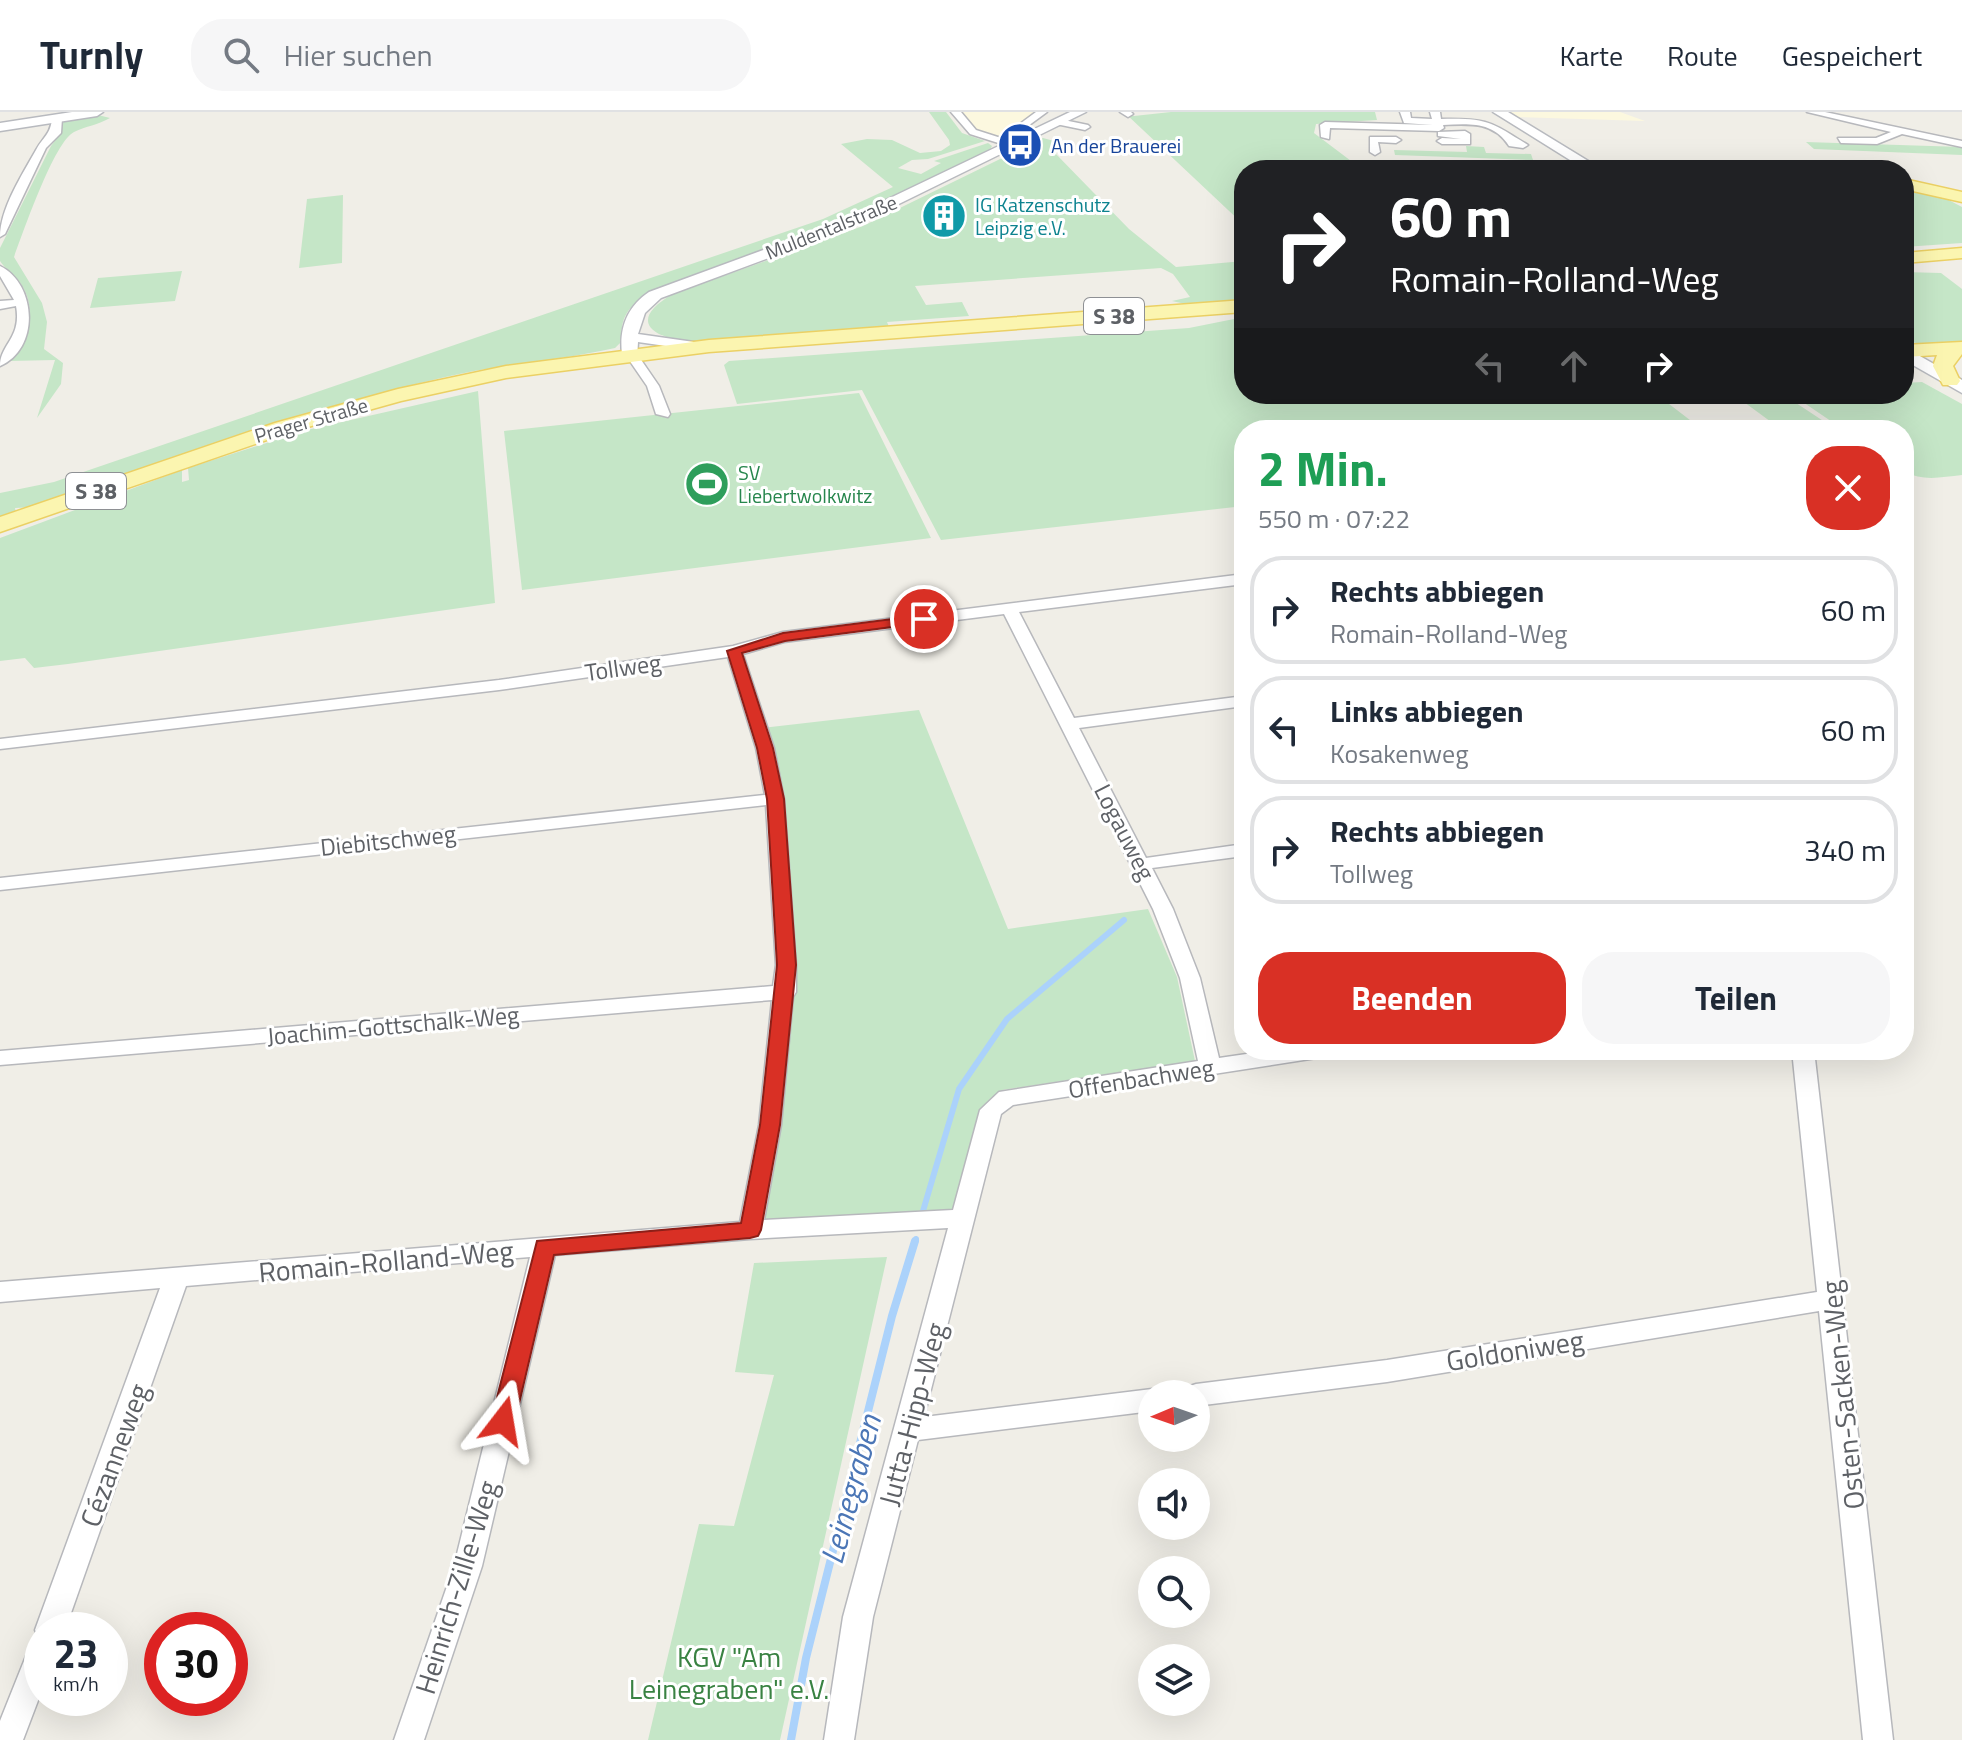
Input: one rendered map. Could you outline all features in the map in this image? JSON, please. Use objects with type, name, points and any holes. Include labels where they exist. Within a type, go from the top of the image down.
[{"type":"main road","points":[[0,127],[97,112]]},
{"type":"main road","name":"Muldentalstraße","points":[[639,342],[640,306],[670,288],[847,224],[1006,143],[1080,112]]},
{"type":"main road","points":[[1499,112],[1579,160]]},
{"type":"main road","points":[[1914,186],[1962,197]]},
{"type":"main road","points":[[1914,257],[1962,253]]},
{"type":"main road","name":"S 38","points":[[639,342],[695,347],[1234,307]]},
{"type":"main road","name":"Prager Straße","points":[[0,525],[25,511],[332,412],[639,342]]},
{"type":"main road","points":[[1914,354],[1958,352]]},
{"type":"main road","points":[[1956,384],[1943,366],[1944,359],[1958,352]]},
{"type":"main road","points":[[1914,358],[1956,384]]},
{"type":"street","points":[[956,112],[973,132],[1006,143],[1042,112]]},
{"type":"street","points":[[1405,112],[1407,121],[1438,129]]},
{"type":"street","points":[[1812,112],[1962,144]]},
{"type":"street","points":[[0,234],[42,147],[56,133],[57,118]]},
{"type":"street","points":[[1059,122],[1085,127]]},
{"type":"street","points":[[1326,137],[1325,125],[1438,129],[1490,123],[1508,135],[1511,141]]},
{"type":"street","points":[[1841,140],[1877,141],[1901,131]]},
{"type":"street","points":[[1363,152],[1380,153],[1373,139],[1404,140]]},
{"type":"street","points":[[0,269],[17,287],[24,311],[21,336],[12,351],[0,362]]},
{"type":"street","points":[[0,305],[22,302]]},
{"type":"street","points":[[639,342],[663,414]]},
{"type":"street","name":"Tollweg","points":[[0,744],[468,689],[734,651],[783,637],[1234,580]]},
{"type":"street","name":"Logauweg","points":[[1009,608],[1142,864],[1190,978],[1210,1067]]},
{"type":"street","points":[[734,651],[765,748],[775,799],[786,992],[770,1125],[750,1230]]},
{"type":"street","points":[[1069,724],[1234,702]]},
{"type":"street","name":"Diebitschweg","points":[[0,884],[775,799]]},
{"type":"street","points":[[1142,864],[1234,851]]},
{"type":"street","name":"Joachim-Gottschalk-Weg","points":[[0,1058],[786,992]]},
{"type":"street","name":"Offenbachweg","points":[[1007,1098],[1257,1060]]},
{"type":"street","name":"Osten-Sacken-Weg","points":[[1804,1060],[1878,1740]]},
{"type":"street","name":"Jutta-Hipp-Weg","points":[[839,1740],[858,1617],[991,1110],[1007,1098]]},
{"type":"street","name":"Romain-Rolland-Weg","points":[[0,1292],[750,1230],[964,1218]]},
{"type":"street","name":"Heinrich-Zille-Weg","points":[[409,1740],[468,1566],[545,1247]]},
{"type":"street","name":"Cézanneweg","points":[[57,1612],[176,1279]]},
{"type":"street","name":"Goldoniweg","points":[[1210,1393],[1387,1371],[1832,1299]]},
{"type":"street","points":[[907,1430],[1138,1402]]},
{"type":"street","points":[[8,1740],[24,1698]]},
{"type":"shaded area","points":[[959,112],[1037,112],[1000,138],[980,133]]},
{"type":"shaded area","points":[[1506,112],[1620,112],[1645,121],[1514,117]]},
{"type":"green space","points":[[929,112],[946,112],[962,133],[985,141],[928,159],[912,160],[898,168],[921,174],[941,163],[934,161],[988,143],[992,146],[990,150],[823,229],[656,289],[629,310],[623,323],[622,341],[615,348],[463,373],[338,405],[35,507],[15,508],[16,513],[0,519],[0,493],[54,482],[823,219],[893,187],[841,144],[867,139],[892,140],[920,153],[941,151],[950,145],[949,140]]},
{"type":"green space","points":[[1171,112],[1375,112],[1377,120],[1316,124],[1314,133],[1350,160],[1234,160],[1234,216],[1126,114]]},
{"type":"green space","points":[[98,115],[110,118],[74,132],[57,152],[14,257],[42,303],[47,322],[44,349],[63,363],[61,384],[37,418],[55,360],[9,361],[22,342],[30,311],[18,280],[0,261],[0,248],[60,134],[64,120]]},
{"type":"green space","points":[[1043,138],[1065,144],[1070,150],[1054,152],[1129,229],[1176,267],[1234,262],[1234,303],[1190,305],[1172,301],[1190,297],[1173,274],[1161,268],[915,286],[926,305],[962,302],[969,316],[887,322],[890,329],[704,342],[661,335],[649,324],[652,310],[673,294],[863,226]]},
{"type":"green space","points":[[1806,142],[1962,147],[1962,155],[1814,149]]},
{"type":"green space","points":[[1466,146],[1484,147],[1486,153],[1531,154],[1533,160],[1395,155],[1394,150],[1467,152]]},
{"type":"green space","points":[[1914,191],[1939,195],[1962,207],[1962,243],[1914,246]]},
{"type":"green space","points":[[343,195],[342,263],[299,268],[307,199]]},
{"type":"green space","points":[[182,271],[175,301],[90,308],[98,278]]},
{"type":"green space","points":[[1914,272],[1941,273],[1962,289],[1962,342],[1924,345],[1914,342]]},
{"type":"green space","points":[[1234,319],[1234,404],[1669,404],[1690,420],[1234,420],[1234,507],[941,540],[862,390],[737,404],[724,365],[729,361],[1189,328]]},
{"type":"green space","points":[[1914,382],[1922,382],[1962,404],[1962,475],[1932,478],[1914,475],[1914,420],[1829,420],[1806,404],[1914,404]]},
{"type":"green space","points":[[478,391],[495,603],[34,668],[25,658],[0,661],[0,538],[182,470],[182,482],[189,480],[188,468],[307,430]]},
{"type":"green space","name":"SV Liebertwolkwitz","points":[[859,393],[931,538],[522,590],[504,431]]},
{"type":"green space","points":[[1747,404],[1798,404],[1822,420],[1768,420]]},
{"type":"green space","points":[[919,710],[1008,929],[1148,909],[1177,977],[1195,1061],[1002,1090],[987,1102],[954,1213],[760,1222],[792,990],[762,728]]},
{"type":"green space","name":"KGV \"Am Leinegraben\" e.V.","points":[[887,1257],[780,1740],[648,1740],[699,1524],[734,1526],[774,1375],[735,1372],[754,1263]]},
{"type":"waterway","name":"Leinegraben","points":[[923,1211],[959,1089],[1007,1019],[1124,920]]},
{"type":"waterway","name":"Leinegraben","points":[[915,1243],[916,1239]]},
{"type":"waterway","name":"Leinegraben","points":[[791,1740],[806,1658],[892,1316],[915,1241]]},
{"type":"place","name":"An der Brauerei","points":[[1020,145]]},
{"type":"place","name":"IG Katzenschutz Leipzig e.V.","points":[[944,216]]},
{"type":"place","name":"SV Liebertwolkwitz","points":[[707,484]]},
{"type":"route","points":[[503,1421],[545,1247],[750,1230],[770,1125],[786,992],[786,965],[775,799],[765,748],[734,651],[783,637],[924,619]]}]
